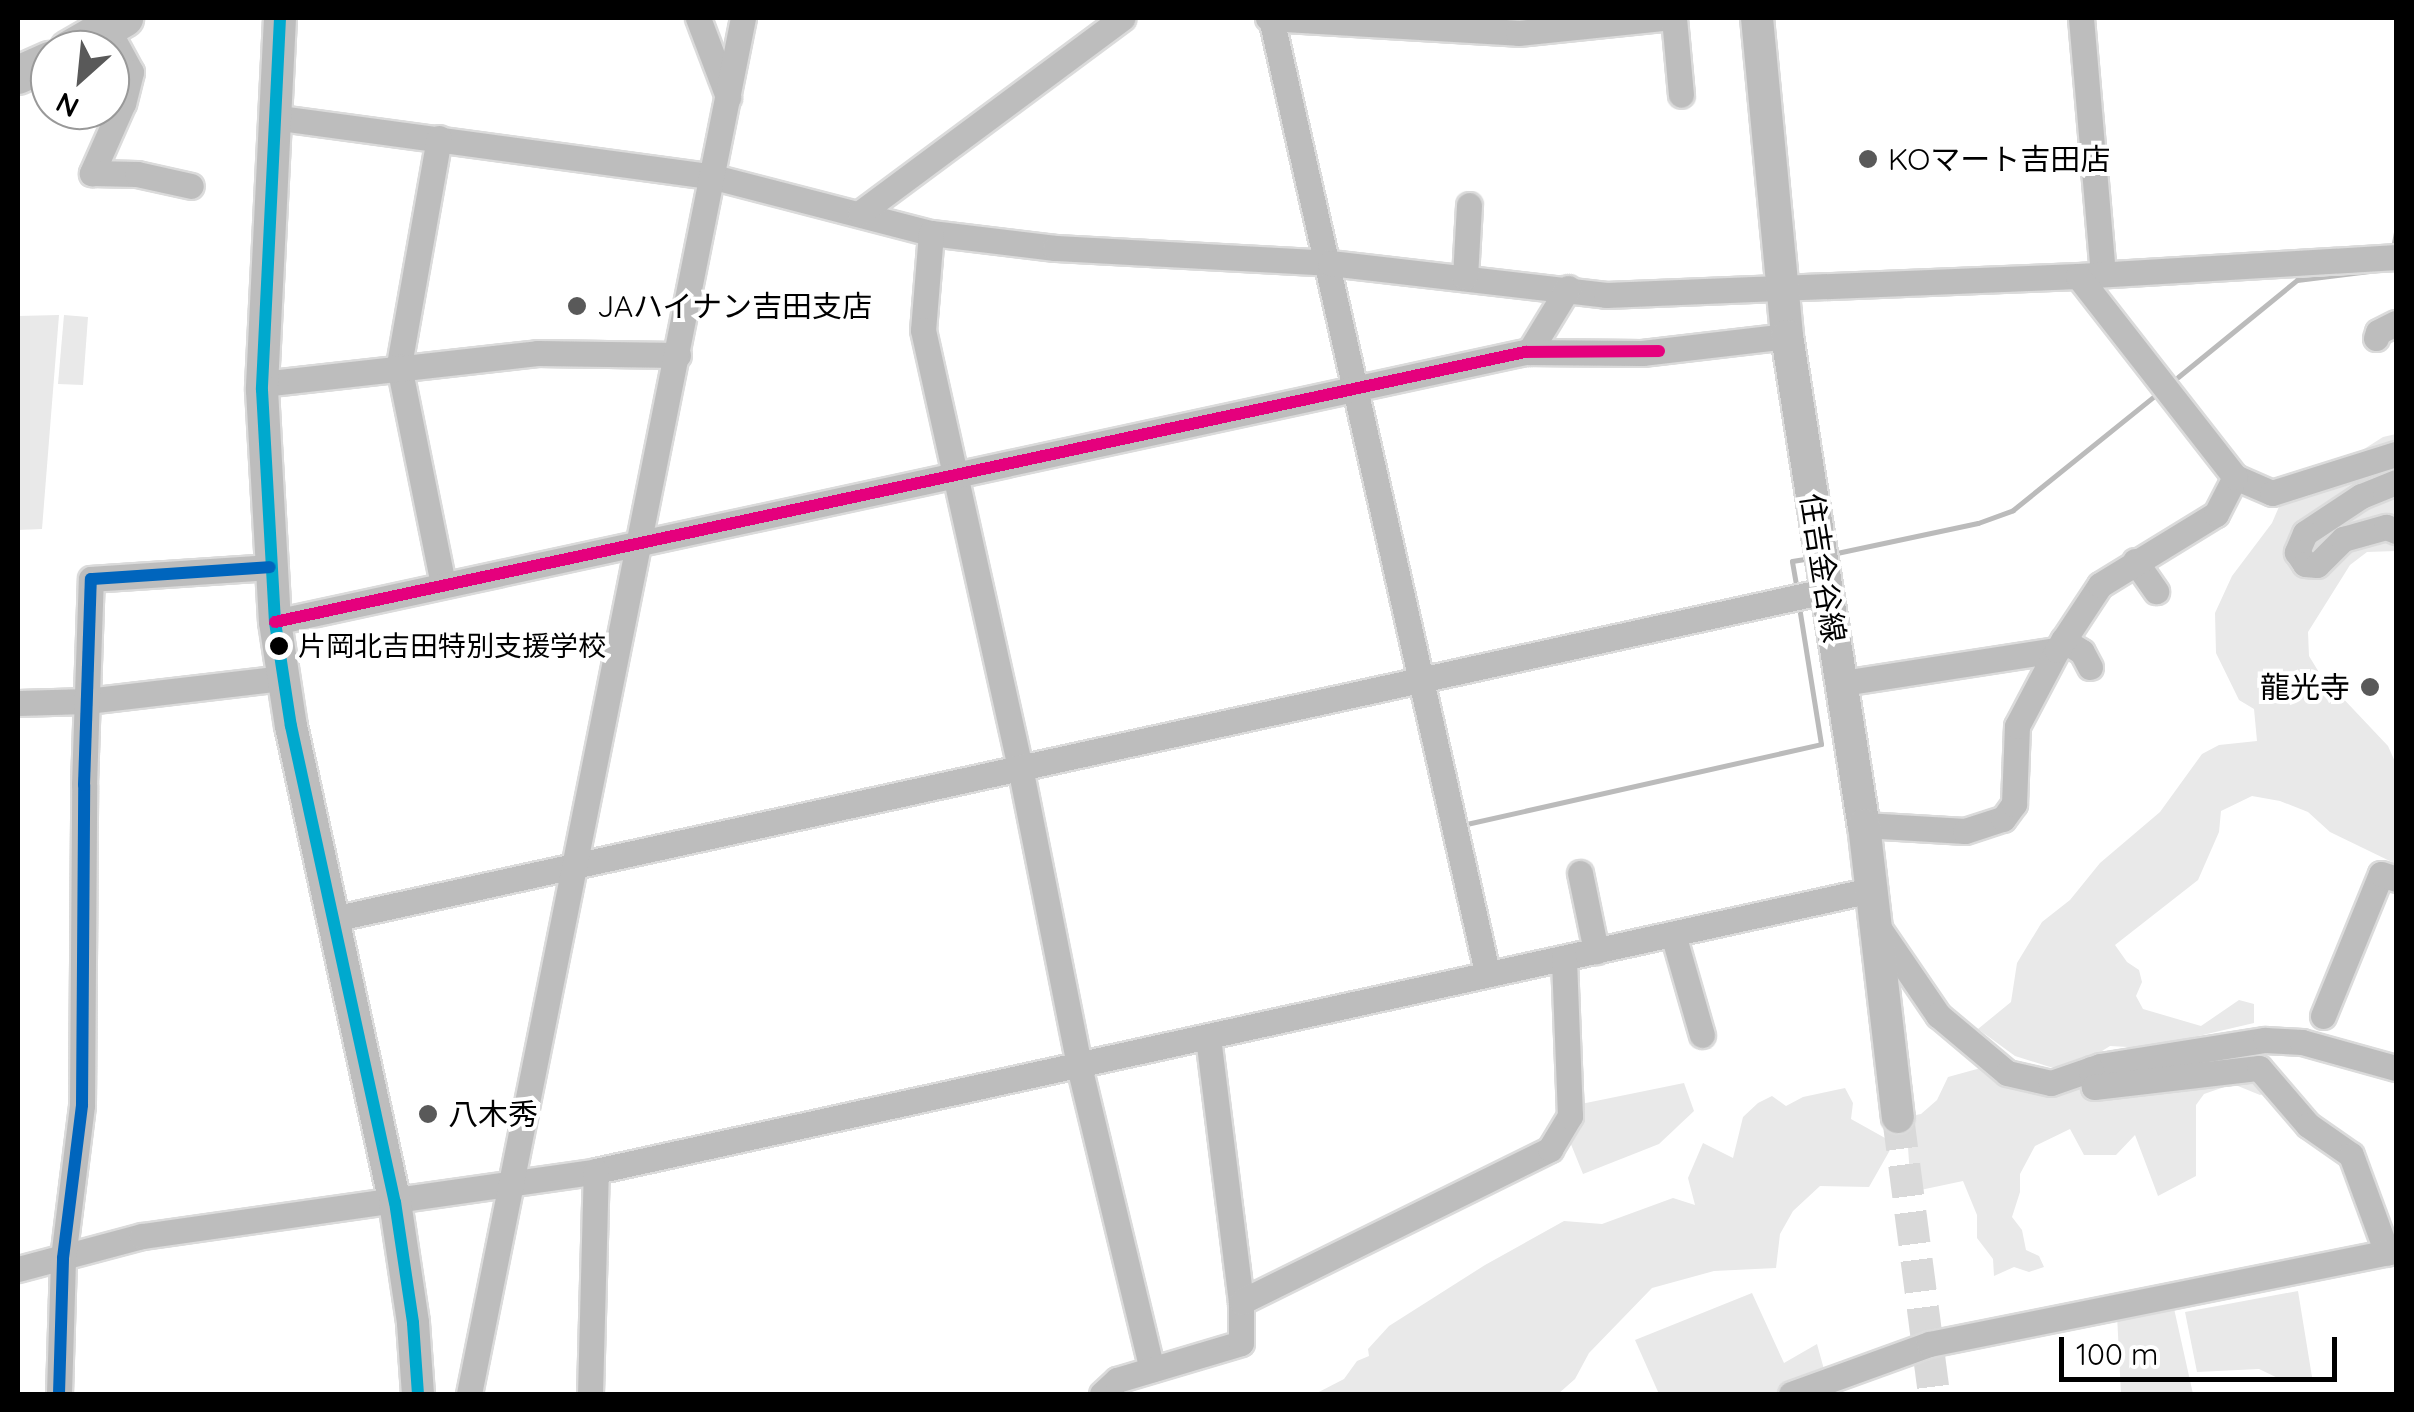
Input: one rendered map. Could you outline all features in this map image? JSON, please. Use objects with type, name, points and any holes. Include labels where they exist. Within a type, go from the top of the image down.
[{"type":"main road","points":[[280,18],[272,117],[262,384],[275,622],[333,919],[395,1202],[418,1394]]},
{"type":"main road","name":"住吉金谷線","points":[[1757,18],[1813,579],[1843,683],[1898,1117]]},
{"type":"street","points":[[698,18],[728,98]]},
{"type":"street","points":[[469,1394],[514,1184],[743,18]]},
{"type":"street","points":[[860,213],[1123,18]]},
{"type":"street","points":[[1487,972],[1330,263],[1270,18],[1518,33],[1598,21],[1662,18]]},
{"type":"street","points":[[1674,18],[1681,94]]},
{"type":"street","points":[[2081,18],[2090,275],[2235,477],[2272,493],[2396,454]]},
{"type":"street","points":[[117,20],[131,72],[92,174],[136,174],[192,186]]},
{"type":"street","points":[[272,117],[710,176],[931,233],[1055,248],[1330,263],[1606,295],[2390,258]]},
{"type":"street","points":[[439,138],[399,366],[444,586]]},
{"type":"street","points":[[1465,277],[1470,205]]},
{"type":"street","points":[[931,233],[923,330],[1020,767],[1079,1066],[1152,1369]]},
{"type":"street","points":[[1529,352],[1568,288]]},
{"type":"street","points":[[275,622],[1529,352],[1642,353],[1787,336]]},
{"type":"street","points":[[262,384],[537,352],[678,356]]},
{"type":"street","points":[[1864,825],[1965,830],[2002,819],[2014,804],[2017,726],[2060,645],[2100,584],[2216,514],[2235,477]]},
{"type":"street","points":[[2396,482],[2361,496],[2305,533],[2297,552],[2305,564],[2317,565],[2343,539],[2386,527],[2396,531]]},
{"type":"street","points":[[2134,560],[2156,592]]},
{"type":"street","points":[[59,1394],[63,1258],[82,1105],[91,579],[270,567]]},
{"type":"street","points":[[333,919],[1421,681],[1813,579]]},
{"type":"street","points":[[1843,683],[2060,645],[2082,652],[2090,668]]},
{"type":"street","points":[[18,703],[87,701],[284,678]]},
{"type":"street","points":[[1580,873],[1596,952]]},
{"type":"street","points":[[2323,1016],[2381,874],[2396,879]]},
{"type":"street","points":[[18,1269],[142,1236],[596,1171],[1487,972],[1673,934],[1873,907],[1938,1015],[2007,1073],[2050,1084],[2091,1070],[2265,1040],[2302,1042],[2396,1068]]},
{"type":"street","points":[[1673,934],[1702,1035]]},
{"type":"street","points":[[1241,1302],[1550,1149],[1570,1116],[1564,958]]},
{"type":"street","points":[[1102,1394],[1117,1380],[1241,1343],[1241,1302],[1208,1037]]},
{"type":"street","points":[[1791,1394],[1929,1344],[2392,1252],[2351,1154],[2308,1125],[2259,1068],[2094,1087],[2091,1070]]},
{"type":"street","points":[[590,1394],[596,1171]]},
{"type":"shaded area","points":[[59,315],[42,529],[18,530],[18,316]]},
{"type":"shaded area","points":[[64,315],[88,317],[83,385],[58,384]]},
{"type":"shaded area","points":[[2396,434],[2396,551],[2367,552],[2350,565],[2308,632],[2309,656],[2320,674],[2388,746],[2396,764],[2396,864],[2330,832],[2308,812],[2280,801],[2252,796],[2221,811],[2219,832],[2198,880],[2115,945],[2127,962],[2139,970],[2142,982],[2136,996],[2143,1009],[2201,1026],[2239,1000],[2254,1004],[2254,1023],[2147,1048],[2110,1046],[2078,1066],[2050,1067],[2015,1056],[1978,1029],[2011,1002],[2017,963],[2042,922],[2070,900],[2100,863],[2160,812],[2202,754],[2219,745],[2257,741],[2254,709],[2239,700],[2216,653],[2215,613],[2232,576],[2272,523],[2281,502],[2383,437]]},
{"type":"shaded area","points":[[1999,1063],[2031,1072],[2255,1080],[2271,1092],[2260,1095],[2233,1084],[2204,1094],[2196,1105],[2196,1176],[2158,1196],[2135,1135],[2116,1155],[2084,1155],[2070,1129],[2035,1146],[2020,1174],[2020,1192],[2012,1217],[2022,1230],[2026,1250],[2039,1256],[2044,1267],[2029,1272],[2014,1267],[1994,1276],[1993,1259],[1977,1238],[1977,1215],[1963,1181],[1911,1192],[1906,1117],[1921,1114],[1937,1100],[1948,1077]]},
{"type":"shaded area","points":[[1684,1083],[1694,1111],[1659,1144],[1583,1174],[1570,1142],[1576,1105]]},
{"type":"shaded area","points":[[1845,1088],[1853,1103],[1851,1119],[1894,1143],[1869,1187],[1820,1186],[1793,1211],[1780,1234],[1776,1268],[1714,1271],[1652,1288],[1589,1353],[1575,1379],[1558,1394],[1315,1394],[1344,1379],[1357,1361],[1369,1356],[1368,1349],[1389,1326],[1564,1221],[1602,1224],[1673,1198],[1695,1205],[1688,1178],[1703,1143],[1733,1158],[1743,1117],[1758,1103],[1772,1096],[1786,1106],[1803,1097]]},
{"type":"shaded area","points":[[2298,1291],[2312,1377],[2282,1380],[2259,1369],[2197,1372],[2185,1312]]},
{"type":"shaded area","points":[[1752,1293],[1784,1363],[1817,1344],[1825,1373],[1777,1394],[1659,1394],[1635,1340]]},
{"type":"shaded area","points":[[2173,1304],[2193,1394],[2121,1394],[2117,1315]]},
{"type":"waterway","points":[[2393,249],[2396,232]]},
{"type":"waterway","points":[[2178,377],[2297,280],[2379,270]]},
{"type":"waterway","points":[[1832,554],[1978,523],[2013,510],[2157,394]]},
{"type":"waterway","points":[[1797,590],[1792,561],[1811,558]]},
{"type":"waterway","points":[[1462,825],[1821,744],[1799,606]]},
{"type":"tunnel","points":[[1898,1117],[1934,1394]]},
{"type":"transit line","points":[[280,18],[262,390],[275,622],[291,726],[395,1202],[413,1323],[418,1394]]},
{"type":"transit line","points":[[275,622],[1525,352],[1659,351]]},
{"type":"transit line","points":[[59,1394],[63,1258],[82,1105],[84,785],[91,579],[270,567]]},
{"type":"place","name":"KOマート吉田店","points":[[1868,159]]},
{"type":"place","name":"JAハイナン吉田支店","points":[[577,306]]},
{"type":"place","name":"片岡北吉田特別支援学校","points":[[279,646]]},
{"type":"place","name":"龍光寺","points":[[2370,687]]},
{"type":"place","name":"八木秀","points":[[428,1114]]}]
